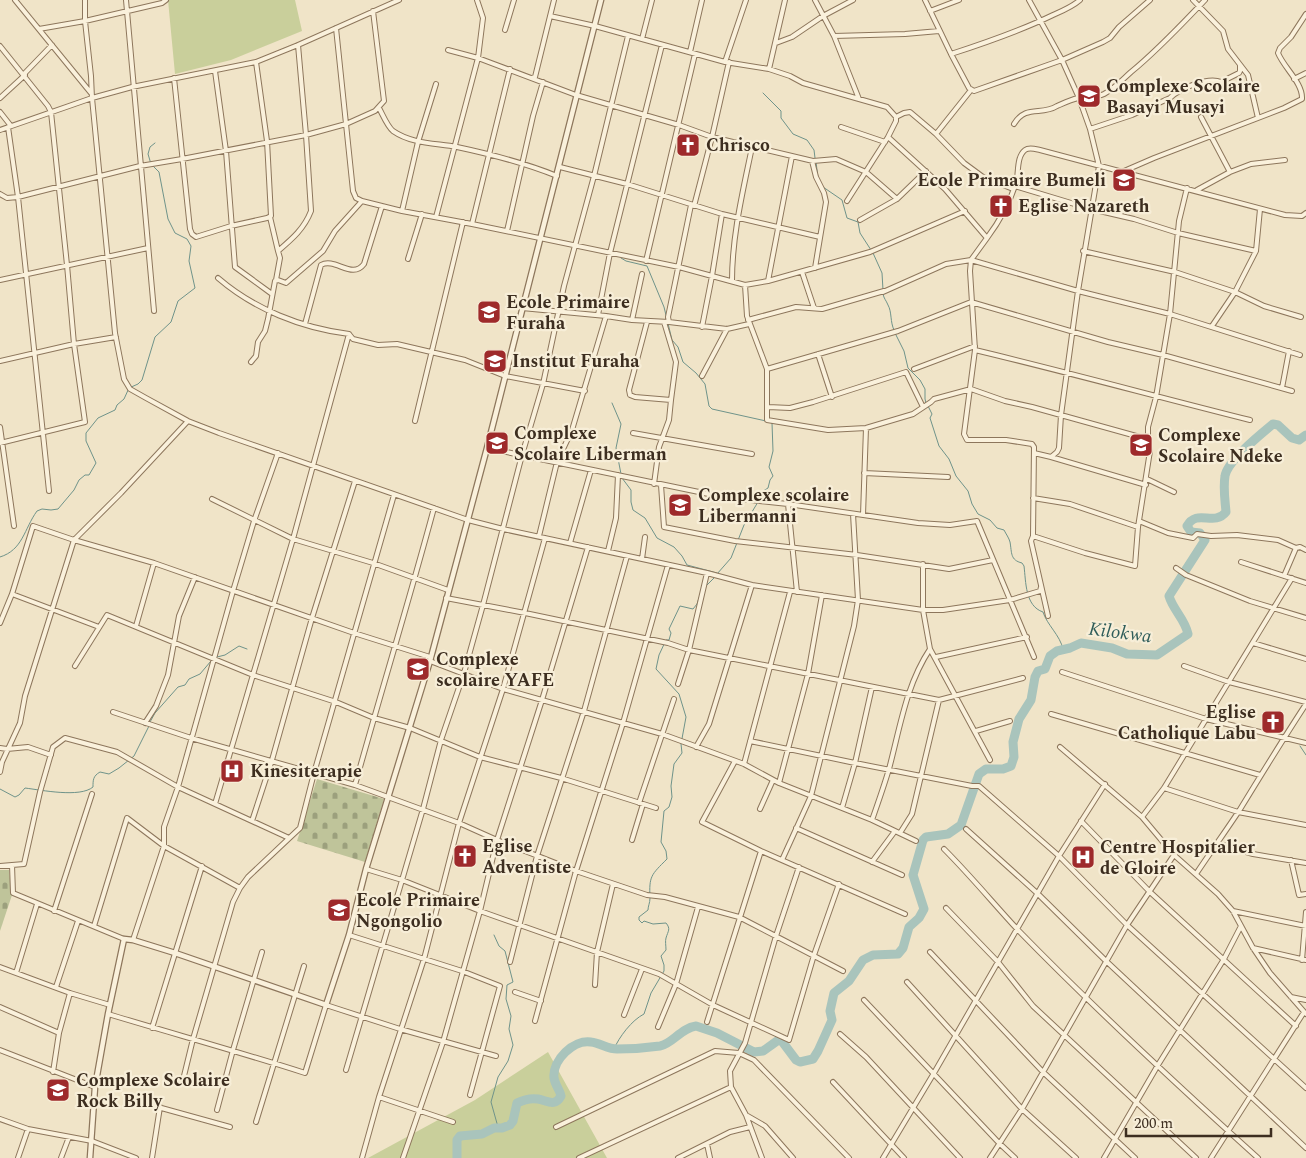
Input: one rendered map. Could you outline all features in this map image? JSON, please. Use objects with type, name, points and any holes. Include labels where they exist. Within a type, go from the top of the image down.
[{"type":"street","points":[[15,0],[92,96]]},
{"type":"street","points":[[85,0],[85,21],[116,337],[121,372],[129,387],[188,421],[219,434],[468,520],[707,573],[752,585],[923,610],[943,610],[1010,600],[1040,591],[1041,587]]},
{"type":"street","points":[[126,0],[132,87],[154,311]]},
{"type":"street","points":[[39,29],[85,21],[162,3],[166,0]]},
{"type":"street","points":[[0,130],[92,96],[256,62],[399,0]]},
{"type":"street","points":[[436,217],[478,58],[483,18],[478,0]]},
{"type":"street","points":[[505,30],[514,0]]},
{"type":"street","points":[[532,78],[535,77],[554,0]]},
{"type":"street","points":[[108,1014],[305,1073],[349,935],[366,869],[430,659],[560,167],[576,95],[601,0]]},
{"type":"street","points":[[642,39],[652,0]]},
{"type":"street","points":[[646,261],[660,196],[679,125],[702,0]]},
{"type":"street","points":[[654,484],[659,447],[669,420],[676,362],[666,322],[693,206],[712,138],[727,62],[746,0]]},
{"type":"street","points":[[769,69],[785,0]]},
{"type":"street","points":[[815,0],[834,36],[859,99]]},
{"type":"street","points":[[776,43],[792,38],[823,16],[853,0]]},
{"type":"street","points":[[924,0],[950,54],[971,90]]},
{"type":"street","points":[[930,11],[960,0]]},
{"type":"street","points":[[1029,0],[1062,60],[1080,98],[1099,166],[1078,290],[1058,448],[1057,452],[1051,457]]},
{"type":"street","points":[[950,54],[983,44],[1040,21],[1071,7],[1080,0]]},
{"type":"street","points":[[936,134],[971,90],[1062,60],[1110,38],[1119,27],[1150,0]]},
{"type":"street","points":[[1193,0],[1223,31],[1228,49],[1250,80],[1258,118]]},
{"type":"street","points":[[1014,124],[1022,114],[1058,106],[1060,103],[1080,98],[1094,98],[1118,84],[1166,42],[1205,0]]},
{"type":"street","points":[[0,194],[7,198],[18,197],[140,166],[306,135],[346,124],[378,108],[384,101],[373,11]]},
{"type":"street","points":[[1124,171],[1302,99],[1294,79],[1279,56],[1278,51],[1300,25],[1302,17],[1306,14]]},
{"type":"street","points":[[550,16],[595,26],[727,62],[769,69],[790,76],[803,83],[887,107],[896,117]]},
{"type":"street","points":[[336,28],[353,191],[356,198],[362,201],[402,211],[679,267],[745,285],[768,281],[872,252],[965,212]]},
{"type":"street","points":[[834,36],[939,31]]},
{"type":"street","points":[[346,1070],[423,809],[441,740],[464,673],[522,455],[544,384],[564,286],[594,176],[628,36]]},
{"type":"street","points":[[0,98],[52,45]]},
{"type":"street","points":[[278,250],[296,236],[307,221],[311,211],[298,45]]},
{"type":"street","points":[[598,315],[610,253],[662,45]]},
{"type":"street","points":[[0,46],[51,112],[68,265],[74,344],[85,422],[1,443]]},
{"type":"street","points":[[448,50],[510,69],[576,95],[679,125],[712,138],[814,161],[836,160],[866,172],[897,199]]},
{"type":"street","points":[[251,362],[256,356],[258,342],[265,331],[280,258],[270,217],[267,141],[256,62]]},
{"type":"street","points":[[1090,129],[1170,98],[1197,82],[1218,80],[1221,82],[1239,73],[1240,65]]},
{"type":"street","points":[[472,224],[510,69]]},
{"type":"street","points":[[215,71],[226,151],[235,267],[272,294]]},
{"type":"street","points":[[1294,79],[1306,73]]},
{"type":"street","points":[[174,78],[192,234],[196,237],[270,217]]},
{"type":"street","points":[[507,231],[543,82]]},
{"type":"street","points":[[402,211],[418,142],[436,84]]},
{"type":"street","points":[[378,108],[390,128],[418,142],[455,147],[489,155],[557,176]]},
{"type":"street","points":[[0,112],[9,126],[49,491]]},
{"type":"street","points":[[896,117],[910,112],[936,134],[954,154],[983,177],[1178,233],[1256,251]]},
{"type":"street","points":[[847,201],[888,137],[896,117]]},
{"type":"street","points":[[1201,117],[1230,172]]},
{"type":"street","points":[[841,127],[885,142]]},
{"type":"street","points":[[888,137],[926,171],[987,238]]},
{"type":"street","points":[[732,281],[732,259],[738,218],[752,147]]},
{"type":"street","points":[[1048,616],[1031,542],[1033,536],[1034,447],[1032,444],[1006,440],[966,439],[964,434],[975,348],[971,302],[971,260],[998,222],[1014,187],[1020,159],[1024,150],[1028,148],[1040,150],[1197,190],[1285,215],[1302,216],[1306,214]]},
{"type":"street","points":[[768,281],[792,156]]},
{"type":"street","points":[[1197,190],[1230,172],[1251,164],[1285,160]]},
{"type":"street","points":[[814,161],[816,177],[826,202],[815,268]]},
{"type":"street","points":[[560,167],[627,184],[660,196],[722,214],[820,237]]},
{"type":"street","points":[[860,220],[897,199],[926,171]]},
{"type":"street","points":[[1033,536],[1085,553],[1135,566],[1138,527],[1147,479],[1150,450],[1148,427],[1156,397],[1170,314],[1178,233],[1187,188]]},
{"type":"street","points":[[276,280],[286,282],[319,256],[335,231],[362,201]]},
{"type":"street","points":[[305,324],[321,265],[327,263],[350,270],[356,271],[360,269],[364,264],[382,206]]},
{"type":"street","points":[[1212,326],[1235,292],[1256,251],[1260,209]]},
{"type":"street","points":[[408,258],[422,214]]},
{"type":"street","points":[[702,326],[722,214]]},
{"type":"street","points":[[415,421],[463,222]]},
{"type":"street","points":[[0,280],[148,248]]},
{"type":"street","points":[[1084,251],[1175,272],[1235,292],[1264,306],[1301,317]]},
{"type":"street","points":[[522,308],[727,330],[796,307],[822,309],[883,291],[946,264],[971,260],[1212,326],[1300,355]]},
{"type":"street","points":[[802,272],[814,308]]},
{"type":"street","points":[[632,320],[642,274]]},
{"type":"street","points":[[218,278],[235,292],[269,312],[331,332],[349,334],[353,339],[378,345],[397,344],[431,351],[465,360],[505,376],[585,390]]},
{"type":"street","points":[[745,285],[749,322],[767,369],[767,420],[828,430],[866,428],[913,414],[934,398],[971,389],[1005,401],[1148,439]]},
{"type":"street","points":[[767,369],[893,332],[971,302],[1073,330],[1108,342],[1163,355],[1292,391]]},
{"type":"street","points":[[538,536],[557,462],[572,430],[606,316]]},
{"type":"street","points":[[647,322],[629,390],[630,395],[670,400]]},
{"type":"street","points":[[702,376],[727,330]]},
{"type":"street","points":[[215,804],[314,466],[349,334]]},
{"type":"street","points":[[0,361],[74,344],[116,337]]},
{"type":"street","points":[[914,369],[975,348],[1156,397],[1250,420]]},
{"type":"street","points":[[1282,388],[1290,352]]},
{"type":"street","points":[[818,354],[832,397]]},
{"type":"street","points":[[768,407],[790,408],[832,397],[906,372],[924,406]]},
{"type":"street","points":[[0,772],[2,762],[20,722],[25,696],[74,540],[122,493],[188,421]]},
{"type":"street","points":[[0,427],[14,526]]},
{"type":"street","points":[[863,515],[866,428]]},
{"type":"street","points":[[633,432],[752,454]]},
{"type":"street","points":[[487,448],[723,497],[788,504],[918,523],[950,526],[977,521],[1034,657]]},
{"type":"street","points":[[133,940],[164,846],[164,827],[178,786],[233,591],[254,521],[278,453]]},
{"type":"street","points":[[1034,453],[1146,485]]},
{"type":"street","points":[[570,543],[591,470]]},
{"type":"street","points":[[864,473],[948,477]]},
{"type":"street","points":[[608,551],[616,518],[618,475]]},
{"type":"street","points":[[1147,479],[1174,492]]},
{"type":"street","points":[[252,821],[355,481]]},
{"type":"street","points":[[661,485],[664,526],[737,541],[857,555],[950,569],[993,560]]},
{"type":"street","points":[[183,1080],[213,966],[233,902],[240,888],[260,865],[300,828],[373,563],[394,495]]},
{"type":"street","points":[[1033,498],[1070,504],[1138,527]]},
{"type":"street","points":[[212,499],[293,539],[334,550],[448,590]]},
{"type":"street","points":[[788,504],[797,592]]},
{"type":"street","points":[[355,785],[434,508]]},
{"type":"street","points":[[782,860],[811,796],[854,626],[858,600],[854,514]]},
{"type":"street","points":[[1139,521],[1193,538],[1197,534],[1237,535],[1278,540],[1306,550]]},
{"type":"street","points":[[0,623],[12,594],[33,526],[154,563],[354,633],[394,644],[503,689],[662,734],[744,764],[779,783],[872,820],[916,841]]},
{"type":"street","points":[[642,559],[645,537]]},
{"type":"street","points":[[362,1158],[400,1030],[424,959],[460,823],[503,689],[545,538]]},
{"type":"street","points":[[403,1158],[443,1042],[498,840],[588,547]]},
{"type":"street","points":[[1284,576],[1296,548]]},
{"type":"street","points":[[510,962],[537,856],[584,711],[627,556]]},
{"type":"street","points":[[1240,562],[1306,583]]},
{"type":"street","points":[[136,626],[154,563]]},
{"type":"street","points":[[923,564],[923,610],[930,649],[990,760]]},
{"type":"street","points":[[535,1020],[576,871],[623,723],[668,565]]},
{"type":"street","points":[[1178,570],[1186,575],[1274,609],[1306,618]]},
{"type":"street","points":[[678,684],[689,650],[707,573]]},
{"type":"street","points":[[148,724],[168,675],[179,616],[195,577]]},
{"type":"street","points":[[1142,817],[1164,788],[1292,578]]},
{"type":"street","points":[[696,747],[709,724],[752,585]]},
{"type":"street","points":[[744,764],[790,592]]},
{"type":"street","points":[[12,594],[99,627]]},
{"type":"street","points":[[779,783],[808,674],[822,595]]},
{"type":"street","points":[[446,598],[525,612],[668,643],[689,650],[939,700],[1023,678]]},
{"type":"street","points":[[76,666],[107,615],[253,675],[336,702],[374,718],[410,728],[480,757],[561,778],[656,808]]},
{"type":"street","points":[[936,657],[1027,637]]},
{"type":"street","points":[[1253,643],[1306,659]]},
{"type":"street","points":[[872,820],[908,694],[930,649]]},
{"type":"street","points":[[1184,666],[1229,682],[1306,703],[1238,812],[1196,874]]},
{"type":"street","points":[[1062,672],[1206,719],[1306,743]]},
{"type":"street","points":[[842,808],[855,763],[872,687]]},
{"type":"street","points":[[632,840],[641,803],[674,699]]},
{"type":"street","points":[[900,833],[912,814],[939,700]]},
{"type":"street","points":[[113,712],[191,738],[355,785],[460,823],[576,871],[649,896],[665,897],[739,917],[843,971]]},
{"type":"street","points":[[1051,714],[1260,776]]},
{"type":"street","points":[[976,731],[1010,721]]},
{"type":"street","points":[[0,866],[24,864],[53,747],[66,738],[117,752],[178,786],[289,838]]},
{"type":"street","points":[[750,741],[979,786],[1059,856],[1127,925],[1306,1088]]},
{"type":"street","points":[[1060,747],[1142,817],[1174,855],[1218,894],[1233,911],[1270,974],[1305,1013],[1211,1158]]},
{"type":"street","points":[[0,748],[28,748],[51,755]]},
{"type":"street","points":[[735,761],[702,822],[761,851],[905,914]]},
{"type":"street","points":[[760,809],[773,780]]},
{"type":"street","points":[[883,1158],[976,1001],[1037,893],[1105,784]]},
{"type":"street","points":[[1164,788],[1238,812],[1306,825]]},
{"type":"street","points":[[54,911],[92,794]]},
{"type":"street","points":[[94,926],[127,818],[164,846],[240,888]]},
{"type":"street","points":[[1081,822],[1150,892],[1296,1026]]},
{"type":"street","points":[[796,828],[902,875]]},
{"type":"street","points":[[966,829],[1037,893],[1106,962],[1306,1148]]},
{"type":"street","points":[[872,862],[894,831]]},
{"type":"street","points":[[1216,843],[1253,854],[1306,863]]},
{"type":"street","points":[[944,849],[976,881],[1017,928],[1085,997],[1258,1158]]},
{"type":"street","points":[[707,1022],[761,851]]},
{"type":"street","points":[[990,1158],[998,1143],[1022,1109],[1127,925],[1174,855]]},
{"type":"street","points":[[1291,860],[1299,895],[1306,894]]},
{"type":"street","points":[[12,865],[13,893],[78,921],[124,939],[175,953],[400,1030],[496,1056]]},
{"type":"street","points":[[152,1028],[202,866]]},
{"type":"street","points":[[762,1158],[746,1114],[731,1087],[730,1071],[745,1043],[776,936],[799,867]]},
{"type":"street","points":[[366,869],[441,894],[480,911],[658,974],[713,1005],[789,1040],[814,955],[839,884]]},
{"type":"street","points":[[595,985],[597,952],[613,884]]},
{"type":"street","points":[[16,973],[37,904]]},
{"type":"street","points":[[658,1027],[676,984],[698,907]]},
{"type":"street","points":[[946,908],[998,962],[1032,1006],[1196,1158]]},
{"type":"street","points":[[1233,911],[1305,926]]},
{"type":"street","points":[[1253,948],[1304,960],[1306,912]]},
{"type":"street","points":[[56,987],[78,921]]},
{"type":"street","points":[[1104,1158],[1158,1065],[1224,959],[1241,926]]},
{"type":"street","points":[[349,935],[500,986],[470,1095]]},
{"type":"street","points":[[90,1158],[95,1086],[124,939]]},
{"type":"street","points":[[218,1110],[233,1050],[262,952]]},
{"type":"street","points":[[930,952],[1043,1072],[1135,1158]]},
{"type":"street","points":[[256,1122],[304,966]]},
{"type":"street","points":[[0,967],[70,993],[110,1005]]},
{"type":"street","points":[[624,1015],[642,968]]},
{"type":"street","points":[[906,982],[1022,1109],[1076,1158]]},
{"type":"street","points":[[515,992],[540,1001]]},
{"type":"street","points":[[53,1072],[59,1033],[70,993]]},
{"type":"street","points":[[1291,997],[1306,1000]]},
{"type":"street","points":[[864,1000],[998,1143],[1015,1158]]},
{"type":"street","points":[[0,1007],[59,1033]]},
{"type":"street","points":[[840,1034],[866,1057],[960,1158]]},
{"type":"street","points":[[0,1050],[53,1072],[95,1086]]},
{"type":"street","points":[[556,1127],[715,1051],[740,1050],[754,1060],[849,1158]]},
{"type":"street","points":[[832,1082],[891,1142],[904,1158]]},
{"type":"street","points":[[579,1158],[731,1087]]},
{"type":"street","points":[[379,1098],[453,1122]]},
{"type":"street","points":[[147,1104],[230,1127]]},
{"type":"street","points":[[152,1158],[160,1107]]},
{"type":"street","points":[[746,1114],[765,1126],[792,1158]]},
{"type":"street","points":[[0,1119],[28,1129],[92,1141],[136,1158]]},
{"type":"street","points":[[678,1158],[730,1132],[750,1127]]},
{"type":"street","points":[[18,1158],[28,1129]]},
{"type":"street","points":[[61,1158],[69,1136]]},
{"type":"street","points":[[707,1144],[710,1158]]},
{"type":"green space","points":[[168,0],[295,0],[302,31],[231,60],[175,74]]},
{"type":"green space","points":[[317,779],[384,799],[365,862],[297,841]]},
{"type":"green space","points":[[0,870],[9,870],[12,895],[0,931]]},
{"type":"green space","points":[[548,1052],[607,1158],[368,1158],[475,1100]]},
{"type":"waterway","points":[[763,93],[781,111],[781,118],[793,134],[807,140],[814,150],[815,158]]},
{"type":"waterway","points":[[0,557],[14,549],[37,511],[42,509],[58,509],[74,490],[79,480],[85,475],[89,475],[96,463],[86,441],[86,433],[98,418],[115,410],[117,405],[124,399],[129,388],[142,380],[155,337],[171,322],[178,301],[195,288],[189,261],[191,246],[187,239],[175,233],[168,219],[159,172],[151,164],[148,154],[150,147],[155,143]]},
{"type":"waterway","points":[[816,162],[818,178]]},
{"type":"waterway","points":[[820,182],[823,187],[842,200],[847,218],[858,222],[860,233],[871,250]]},
{"type":"waterway","points":[[873,253],[882,273],[883,290]]},
{"type":"waterway","points":[[621,258],[647,266],[664,307],[672,340],[678,347],[683,362],[705,384],[709,406],[712,409],[766,421]]},
{"type":"waterway","points":[[883,294],[889,308],[894,330]]},
{"type":"waterway","points":[[895,333],[904,351],[908,368],[920,380],[925,389],[926,403]]},
{"type":"waterway","points":[[612,403],[621,424],[616,448],[621,474]]},
{"type":"waterway","points":[[928,406],[932,414],[930,418],[939,446],[949,459],[956,476],[968,491],[972,504],[978,514],[990,520],[997,528],[1004,530],[1010,540],[1013,558],[1024,566],[1027,593],[1033,605],[1043,612],[1063,649]]},
{"type":"waterway","points":[[759,499],[760,493],[768,488],[773,476],[769,467],[773,451],[772,423],[770,422]]},
{"type":"waterway","name":"Kilokwa","points":[[457,1158],[457,1140],[460,1136],[482,1134],[494,1128],[510,1125],[513,1121],[517,1103],[533,1099],[554,1102],[559,1099],[561,1096],[554,1078],[557,1064],[571,1047],[584,1042],[617,1049],[660,1046],[691,1027],[696,1026],[717,1033],[754,1052],[763,1051],[781,1040],[796,1060],[800,1062],[813,1059],[832,1020],[830,1011],[834,993],[849,981],[863,960],[873,955],[898,954],[903,948],[909,927],[919,918],[924,909],[913,875],[923,840],[926,837],[948,834],[961,825],[979,774],[986,769],[1003,769],[1011,766],[1014,757],[1013,742],[1019,719],[1031,700],[1035,677],[1038,671],[1045,669],[1050,656],[1057,651],[1081,643],[1112,648],[1127,654],[1157,655],[1188,634],[1169,596],[1205,540],[1200,533],[1191,532],[1187,526],[1196,518],[1216,518],[1226,512],[1224,485],[1227,470],[1245,448],[1273,424],[1278,425],[1292,438],[1299,440],[1306,435]]},
{"type":"waterway","points":[[622,478],[631,490],[633,510],[645,518],[657,538],[674,547],[687,565],[717,573]]},
{"type":"waterway","points":[[717,574],[731,558],[744,525],[758,502]]},
{"type":"waterway","points":[[706,586],[714,578]]},
{"type":"waterway","points":[[614,1049],[626,1029],[644,1014],[651,993],[664,971],[661,956],[666,950],[668,927],[666,923],[653,924],[644,921],[642,923],[639,917],[648,910],[652,876],[667,859],[666,851],[661,842],[664,811],[669,807],[672,797],[671,786],[674,764],[682,753],[681,744],[686,717],[679,694],[656,669],[659,655],[666,640],[669,640],[671,633],[669,629],[680,606],[693,609],[700,595]]},
{"type":"waterway","points":[[217,657],[225,655],[239,646],[247,649]]},
{"type":"waterway","points":[[150,722],[155,713],[178,687],[185,685],[189,679],[200,674],[211,661]]},
{"type":"waterway","points":[[0,789],[15,797],[25,788],[70,793],[87,790],[93,787],[94,778],[100,772],[109,774],[134,756],[149,726]]},
{"type":"waterway","points":[[1300,746],[1306,755]]},
{"type":"waterway","points":[[494,935],[499,946],[505,951],[513,982],[507,985],[506,999],[511,1016],[509,1029],[513,1045],[508,1061],[498,1077],[491,1102],[498,1127]]},
{"type":"place","name":"Complexe Scolaire Basayi Musayi","points":[[1089,96]]},
{"type":"place","name":"Chrisco","points":[[688,145]]},
{"type":"place","name":"Ecole Primaire Bumeli","points":[[1124,180]]},
{"type":"place","name":"Eglise Nazareth","points":[[1001,206]]},
{"type":"place","name":"Ecole Primaire Furaha","points":[[489,312]]},
{"type":"place","name":"Institut Furaha","points":[[495,361]]},
{"type":"place","name":"Complexe Scolaire Liberman","points":[[497,443]]},
{"type":"place","name":"Complexe Scolaire Ndeke","points":[[1141,445]]},
{"type":"place","name":"Complexe scolaire Libermanni","points":[[680,505]]},
{"type":"place","name":"Complexe scolaire YAFE","points":[[418,669]]},
{"type":"place","name":"Eglise Catholique Labu","points":[[1273,722]]},
{"type":"place","name":"Kinesiterapie","points":[[232,771]]},
{"type":"place","name":"Eglise Adventiste","points":[[465,856]]},
{"type":"place","name":"Centre Hospitalier de Gloire","points":[[1083,857]]},
{"type":"place","name":"Ecole Primaire Ngongolio","points":[[339,910]]},
{"type":"place","name":"Complexe Scolaire Rock Billy","points":[[58,1090]]}]
